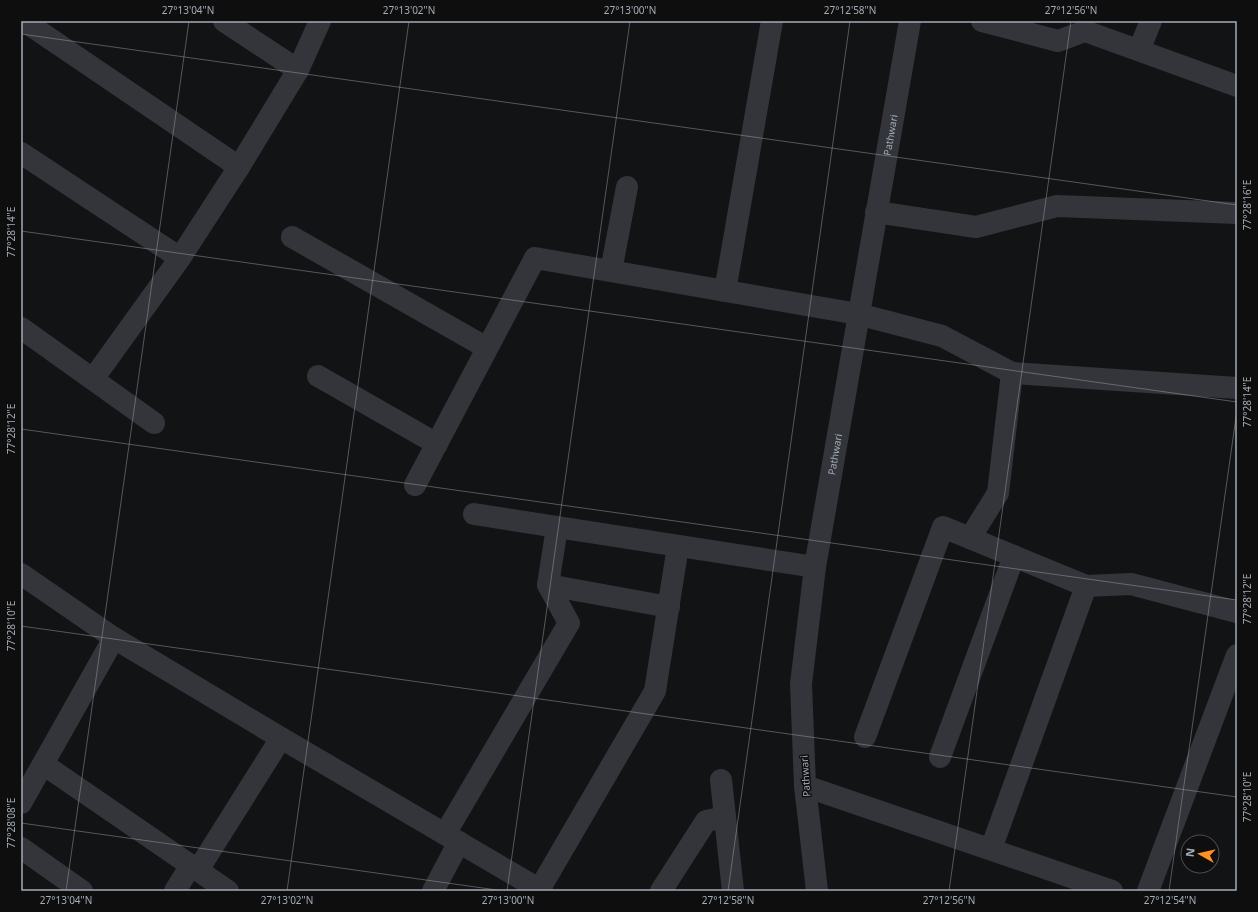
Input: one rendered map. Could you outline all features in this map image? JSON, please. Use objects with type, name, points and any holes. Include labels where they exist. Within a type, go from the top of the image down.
[{"type":"street","points":[[24,21],[239,167]]},
{"type":"street","points":[[224,21],[298,70]]},
{"type":"street","points":[[93,379],[180,258],[239,167],[298,70],[320,21]]},
{"type":"street","points":[[725,291],[772,21]]},
{"type":"street","name":"Pathwari","points":[[817,891],[805,786],[801,684],[816,567],[858,314],[910,21]]},
{"type":"street","points":[[982,21],[1006,24],[1058,41],[1085,31],[1237,86]]},
{"type":"street","points":[[1139,50],[1151,21]]},
{"type":"street","points":[[21,153],[180,258]]},
{"type":"street","points":[[611,271],[627,186]]},
{"type":"street","points":[[876,212],[976,227],[1057,206],[1237,213]]},
{"type":"street","points":[[292,237],[487,348]]},
{"type":"street","points":[[415,485],[535,258],[858,314],[942,336],[1012,373],[1237,388]]},
{"type":"street","points":[[21,328],[154,422]]},
{"type":"street","points":[[970,538],[998,493],[1012,373]]},
{"type":"street","points":[[318,376],[437,444]]},
{"type":"street","points":[[474,514],[816,567]]},
{"type":"street","points":[[432,891],[452,838],[569,623],[548,585],[557,527]]},
{"type":"street","points":[[865,737],[943,527],[1086,586],[1131,584],[1237,612]]},
{"type":"street","points":[[21,574],[114,638],[281,738],[541,890],[655,691],[678,546]]},
{"type":"street","points":[[940,757],[1014,556]]},
{"type":"street","points":[[548,585],[669,607]]},
{"type":"street","points":[[991,849],[1086,586]]},
{"type":"street","points":[[21,803],[114,638]]},
{"type":"street","points":[[1148,891],[1237,655]]},
{"type":"street","points":[[175,891],[194,868],[281,738]]},
{"type":"street","points":[[43,764],[228,891]]},
{"type":"street","points":[[721,780],[733,891]]},
{"type":"street","points":[[805,786],[1112,891]]},
{"type":"street","points":[[661,891],[706,821],[725,817]]},
{"type":"street","points":[[21,848],[82,891]]}]
